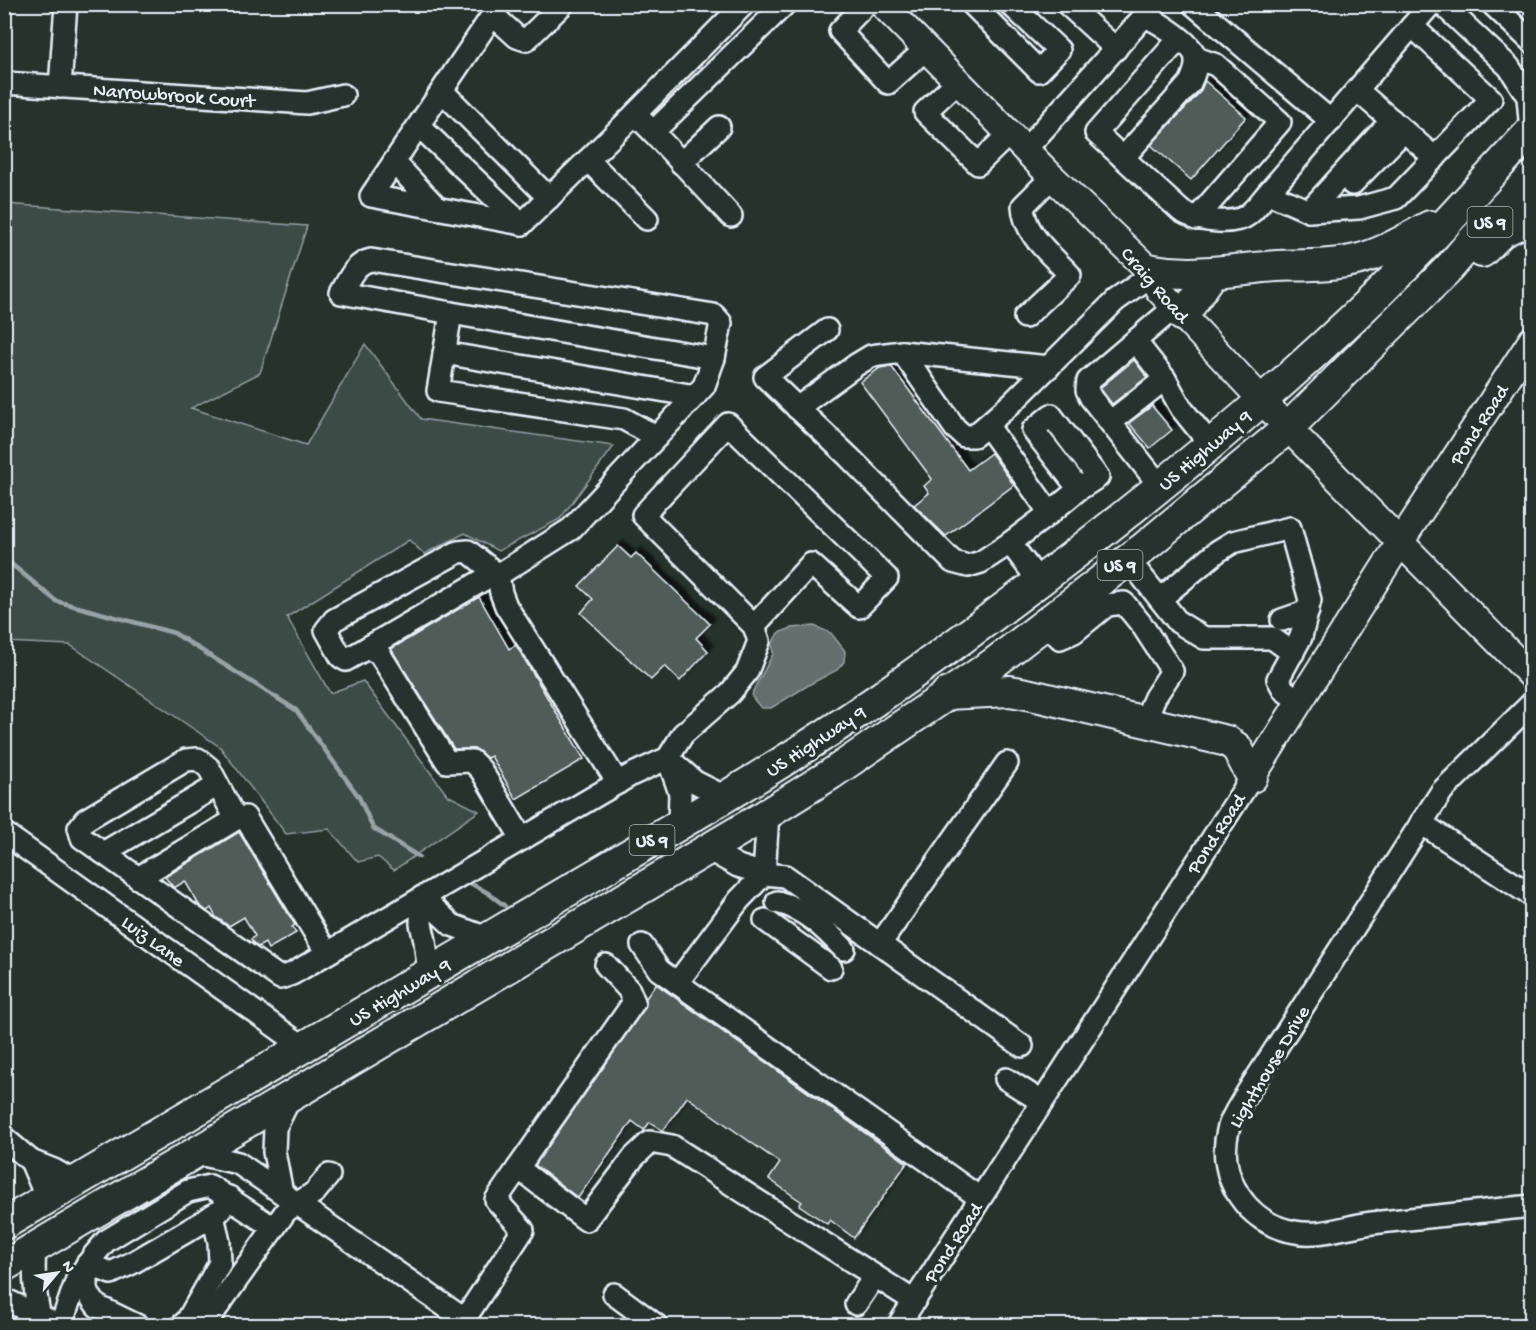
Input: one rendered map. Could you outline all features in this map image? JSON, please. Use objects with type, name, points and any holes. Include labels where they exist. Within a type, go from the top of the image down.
[{"type":"highway","name":"US Highway 9","points":[[6,1221],[47,1199],[725,797],[880,697],[1039,581],[1160,486],[1262,401],[1379,292],[1531,130]]},
{"type":"highway","name":"US Highway 9","points":[[4,1266],[768,814],[994,663],[1045,623],[1100,596],[1128,559],[1288,428],[1449,268],[1532,177]]},
{"type":"highway","points":[[1150,272],[1213,273],[1359,259],[1385,250],[1455,212]]},
{"type":"highway","points":[[1449,268],[1484,251],[1502,232],[1532,221]]},
{"type":"highway","points":[[1179,312],[1213,273]]},
{"type":"highway","points":[[946,693],[1010,691],[1227,741],[1237,748],[1252,777]]},
{"type":"main road","name":"Craig Road","points":[[882,4],[1017,142],[1150,272],[1159,290],[1262,401],[1532,676]]},
{"type":"main road","name":"Pond Road","points":[[1252,777],[1532,340]]},
{"type":"street","points":[[60,87],[66,4]]},
{"type":"street","points":[[522,224],[371,196],[496,10],[517,37],[526,40],[563,4]]},
{"type":"street","points":[[522,224],[744,4]]},
{"type":"street","points":[[653,132],[785,4]]},
{"type":"street","points":[[866,4],[840,32],[888,83],[926,50]]},
{"type":"street","points":[[983,8],[1039,71],[1059,50],[1010,4]]},
{"type":"street","points":[[1067,4],[1116,49]]},
{"type":"street","points":[[1192,4],[1331,121]]},
{"type":"street","points":[[1179,39],[1096,133],[1180,211],[1196,219],[1215,221],[1241,219],[1268,194],[1431,4]]},
{"type":"street","points":[[1442,4],[1509,68],[1528,97],[1531,130]]},
{"type":"street","points":[[1492,4],[1532,42]]},
{"type":"street","points":[[958,81],[925,112],[978,164],[1017,142],[1116,49],[1150,10],[1194,51],[1196,71],[1190,82],[1123,158]]},
{"type":"street","points":[[1268,194],[1318,211],[1368,206],[1396,198],[1491,99],[1412,26]]},
{"type":"street","points":[[1196,58],[1216,65],[1280,122],[1196,219]]},
{"type":"street","points":[[1509,68],[1532,76]]},
{"type":"street","name":"Narrowbrook Court","points":[[4,83],[307,103],[343,95]]},
{"type":"street","points":[[1358,90],[1435,158]]},
{"type":"street","points":[[442,91],[549,198]]},
{"type":"street","points":[[635,114],[731,216]]},
{"type":"street","points":[[1318,211],[1397,125]]},
{"type":"street","points":[[419,126],[522,224]]},
{"type":"street","points":[[681,164],[718,127]]},
{"type":"street","points":[[588,160],[647,219]]},
{"type":"street","points":[[394,162],[437,208]]},
{"type":"street","points":[[1025,317],[1070,275],[1033,236],[1024,218],[1023,206],[1052,177]]},
{"type":"street","points":[[618,783],[506,606],[496,574],[468,551],[458,552],[334,620],[327,630],[341,657],[346,660],[496,574],[571,530],[704,386],[714,358],[721,323],[714,315],[371,260],[362,262],[351,275],[341,293],[714,358]]},
{"type":"street","points":[[902,352],[956,428],[964,436],[974,436],[1049,367],[1115,301],[1150,272]]},
{"type":"street","points":[[451,312],[438,392],[624,419],[657,437]]},
{"type":"street","points":[[1160,486],[1087,390],[1088,381],[1136,342],[1179,312]]},
{"type":"street","points":[[827,330],[765,376],[953,562],[968,566],[981,562],[1010,543],[1079,489]]},
{"type":"street","points":[[1136,342],[1165,379],[1181,408],[1210,444]]},
{"type":"street","points":[[444,352],[695,396]]},
{"type":"street","points":[[797,408],[871,356],[902,352],[1049,367]]},
{"type":"street","points":[[1110,422],[1165,379]]},
{"type":"street","points":[[236,819],[209,768],[198,759],[186,760],[86,820],[79,828],[82,838],[280,978],[292,974],[618,783],[668,758],[682,734],[730,693],[747,672],[759,641],[754,626],[643,515],[728,424],[887,578],[859,608],[812,564],[754,626]]},
{"type":"street","points":[[987,425],[1050,513]]},
{"type":"street","points":[[1160,599],[1218,551],[1233,542],[1290,528],[1310,600],[1301,638],[1278,679],[1284,690],[1300,702]]},
{"type":"street","points":[[1010,543],[1039,581]]},
{"type":"street","points":[[1128,559],[1178,622],[1204,638],[1272,638],[1293,653]]},
{"type":"street","points":[[1100,596],[1124,603],[1142,625],[1172,671],[1155,697],[1144,722]]},
{"type":"street","points":[[1228,638],[1251,627],[1308,611]]},
{"type":"street","points":[[367,648],[379,653],[447,762],[472,761],[481,770],[522,839]]},
{"type":"street","name":"Lighthouse Drive","points":[[1532,703],[1442,791],[1233,1116],[1225,1146],[1228,1173],[1238,1195],[1251,1211],[1268,1223],[1296,1233],[1323,1232],[1370,1223],[1532,1206]]},
{"type":"street","points":[[668,758],[695,782],[725,797]]},
{"type":"street","points":[[668,758],[680,793],[679,824]]},
{"type":"street","points":[[880,944],[1007,763]]},
{"type":"street","name":"Pond Road","points":[[898,1326],[1252,777]]},
{"type":"street","points":[[103,853],[218,785]]},
{"type":"street","points":[[677,983],[739,900],[764,874],[768,814]]},
{"type":"street","points":[[138,878],[236,819],[245,817],[327,953]]},
{"type":"street","points":[[1421,823],[1532,896]]},
{"type":"street","name":"Luiz Lane","points":[[4,832],[303,1047]]},
{"type":"street","points":[[708,849],[738,866],[764,874],[785,876],[1022,1046]]},
{"type":"street","points":[[777,902],[792,881]]},
{"type":"street","points":[[422,897],[452,926],[487,938]]},
{"type":"street","points":[[422,897],[421,924],[429,973]]},
{"type":"street","points":[[765,920],[831,968]]},
{"type":"street","points":[[642,945],[658,970],[980,1198]]},
{"type":"street","points":[[195,1153],[238,1163],[462,1322],[522,1230],[496,1200],[634,1002],[629,990],[606,966]]},
{"type":"street","points":[[1006,1078],[1042,1102]]},
{"type":"street","points":[[204,1326],[286,1211],[290,1198],[274,1152],[275,1128],[291,1096]]},
{"type":"street","points":[[4,1138],[31,1161],[75,1182]]},
{"type":"street","points":[[518,1168],[586,1220],[634,1157],[650,1142],[672,1146],[914,1301]]},
{"type":"street","points":[[31,1161],[47,1199]]},
{"type":"street","points":[[290,1198],[315,1192],[329,1175]]},
{"type":"street","points":[[4,1299],[62,1325],[77,1279],[106,1241],[188,1191],[210,1186],[274,1228]]},
{"type":"street","points":[[87,1264],[111,1273],[221,1210],[229,1197]]},
{"type":"street","points":[[181,1326],[187,1321],[220,1263],[219,1242],[213,1215]]},
{"type":"street","points":[[35,1248],[33,1283],[40,1317]]},
{"type":"street","points":[[87,1264],[87,1292],[97,1306],[138,1326]]},
{"type":"street","points":[[856,1304],[875,1276]]},
{"type":"street","points":[[614,1294],[657,1326]]},
{"type":"shaded area","points":[[5,204],[307,226],[260,373],[191,408],[306,445],[365,344],[421,419],[614,446],[560,519],[498,551],[465,533],[424,554],[409,540],[287,617],[330,693],[363,681],[447,795],[479,811],[394,870],[378,857],[358,862],[329,829],[286,834],[220,747],[70,645],[5,642]]},
{"type":"shaded area","points":[[814,626],[831,633],[845,651],[844,662],[837,670],[771,708],[761,708],[752,697],[753,691],[773,654],[772,644],[778,633],[792,628]]},
{"type":"building","points":[[1205,81],[1246,117],[1191,180],[1151,145],[1200,92]]},
{"type":"building","points":[[1134,360],[1147,377],[1112,404],[1100,388]]},
{"type":"building","points":[[891,366],[968,470],[991,453],[1014,485],[946,536],[914,505],[929,493],[924,486],[932,479],[860,382],[880,368]]},
{"type":"building","points":[[1152,406],[1172,430],[1150,448],[1129,423]]},
{"type":"building","points":[[618,546],[631,558],[636,553],[710,624],[696,638],[708,651],[680,681],[665,666],[651,680],[581,613],[593,599],[579,586]]},
{"type":"building","points":[[479,597],[509,649],[516,645],[584,759],[516,799],[491,756],[487,758],[476,749],[454,749],[391,649]]},
{"type":"building","points":[[239,832],[295,925],[292,927],[296,933],[268,949],[265,943],[258,947],[254,944],[251,939],[255,936],[244,917],[229,926],[216,917],[211,908],[207,911],[199,905],[185,881],[174,888],[165,877]]},
{"type":"building","points":[[656,984],[907,1163],[854,1238],[830,1220],[827,1224],[799,1205],[802,1202],[769,1179],[780,1163],[687,1097],[663,1131],[650,1122],[644,1130],[632,1121],[578,1198],[535,1165],[644,1009],[646,998]]},
{"type":"waterway","points":[[4,558],[56,601],[174,633],[296,710],[359,797],[373,828],[419,857]]},
{"type":"waterway","points":[[470,883],[505,906]]}]
